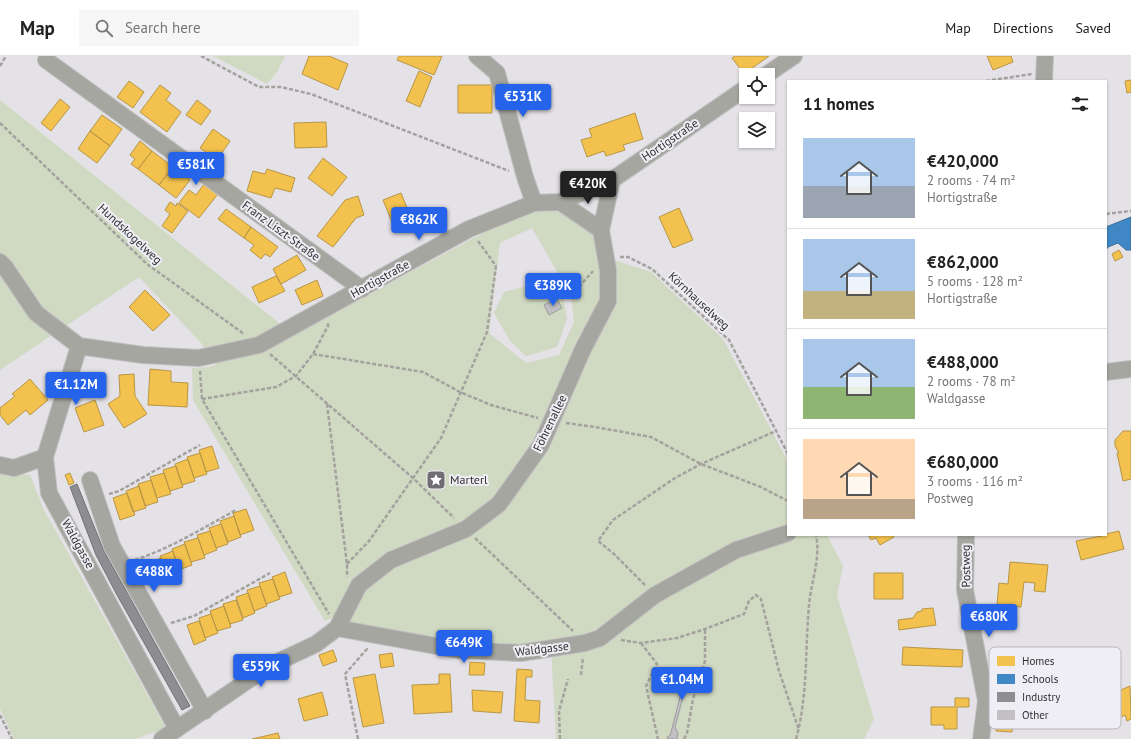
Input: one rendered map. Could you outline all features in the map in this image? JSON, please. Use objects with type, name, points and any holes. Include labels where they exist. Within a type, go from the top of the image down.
[{"type":"street","points":[[477,56],[496,73],[525,177],[534,203]]},
{"type":"street","points":[[775,69],[794,56]]},
{"type":"street","points":[[1044,77],[1045,56]]},
{"type":"street","name":"Franz Liszt-Straße","points":[[46,60],[362,289]]},
{"type":"street","name":"Hortigstraße","points":[[79,346],[143,355],[199,358],[260,346],[469,229],[534,203],[560,202],[612,180],[739,93]]},
{"type":"street","name":"Föhrenallee","points":[[337,628],[359,586],[391,560],[466,529],[499,504],[541,445],[583,349],[608,301],[608,270],[601,230],[612,180]]},
{"type":"street","points":[[560,202],[601,230]]},
{"type":"street","points":[[0,262],[5,267],[36,313],[79,346]]},
{"type":"street","name":"Waldgasse","points":[[79,346],[45,458],[50,492],[178,729]]},
{"type":"street","points":[[1107,372],[1131,369]]},
{"type":"street","points":[[0,465],[14,468],[45,458]]},
{"type":"street","points":[[90,480],[112,546],[205,711]]},
{"type":"street","name":"Waldgasse","points":[[337,628],[458,650],[521,653],[592,640],[655,595],[736,550],[787,534]]},
{"type":"street","name":"Postweg","points":[[966,536],[965,590],[986,701],[981,739]]},
{"type":"street","points":[[162,739],[269,666],[316,644],[337,628]]},
{"type":"path","points":[[0,66],[6,56]]},
{"type":"path","points":[[201,56],[259,87],[281,87],[311,94],[525,177]]},
{"type":"path","points":[[1000,80],[1044,77]]},
{"type":"path","name":"Hundskogelweg","points":[[0,123],[147,264],[260,346],[296,376],[414,479],[466,529],[592,640]]},
{"type":"path","points":[[1107,214],[1131,211]]},
{"type":"path","points":[[348,564],[369,541],[414,479],[441,438],[487,332],[496,266],[469,229]]},
{"type":"path","points":[[571,296],[606,257]]},
{"type":"path","name":"Körnhauselweg","points":[[606,257],[628,257],[652,269],[729,340],[787,452]]},
{"type":"path","points":[[202,399],[276,387],[296,376],[313,354],[328,326],[328,308]]},
{"type":"path","points":[[199,358],[202,399],[337,628]]},
{"type":"path","points":[[327,404],[348,564],[347,578]]},
{"type":"path","points":[[655,595],[614,554],[598,541],[613,520],[676,478],[701,464],[776,431]]},
{"type":"path","points":[[96,498],[119,491],[200,445]]},
{"type":"path","points":[[122,564],[154,554],[173,545],[236,510]]},
{"type":"path","points":[[796,739],[799,730],[806,676],[809,603],[819,546],[816,536]]},
{"type":"path","points":[[157,627],[194,616],[270,573]]},
{"type":"path","points":[[592,640],[615,638],[641,643],[676,638],[744,614],[749,601],[756,595],[761,599],[779,671],[799,730]]},
{"type":"path","points":[[684,739],[687,733],[693,699],[705,661],[705,629]]},
{"type":"path","points":[[641,643],[657,664],[646,686],[658,739]]},
{"type":"path","points":[[358,739],[345,674],[367,649],[361,647]]},
{"type":"path","points":[[560,739],[558,711],[568,679]]},
{"type":"path","points":[[0,715],[12,739]]},
{"type":"green space","points":[[213,56],[285,56],[277,72],[267,84]]},
{"type":"green space","points":[[0,100],[294,335],[520,213],[556,211],[593,232],[604,257],[651,272],[723,339],[787,460],[787,536],[828,536],[843,566],[837,595],[874,719],[864,739],[556,739],[551,648],[426,637],[358,626],[336,616],[325,621],[193,400],[192,368],[216,365],[201,343],[139,277],[0,370]],"holes":[[[532,228],[571,296],[574,322],[559,355],[526,363],[489,333],[500,243]]]},
{"type":"green space","points":[[537,283],[563,295],[567,319],[557,347],[526,356],[510,341],[494,313],[504,292]]},
{"type":"green space","points":[[0,473],[30,475],[44,510],[166,728],[135,739],[14,739],[0,709]]},
{"type":"building: Homes","points":[[309,56],[329,56],[348,64],[338,90],[302,74]]},
{"type":"building: Homes","points":[[399,56],[442,56],[434,75],[397,60]]},
{"type":"building: Homes","points":[[735,56],[769,56],[752,68],[740,68],[732,58]]},
{"type":"building: Homes","points":[[987,56],[1011,56],[1013,62],[993,70]]},
{"type":"building: Homes","points":[[419,71],[432,77],[420,107],[406,101]]},
{"type":"building: Homes","points":[[1131,80],[1131,92],[1127,93],[1125,81]]},
{"type":"building: Homes","points":[[129,81],[144,92],[133,108],[117,97]]},
{"type":"building: Homes","points":[[160,85],[171,93],[166,100],[181,112],[167,132],[140,112]]},
{"type":"building: Homes","points":[[458,85],[492,85],[492,113],[458,113]]},
{"type":"building: Homes","points":[[60,99],[70,107],[51,131],[41,123]]},
{"type":"building: Homes","points":[[197,100],[211,111],[201,125],[186,115]]},
{"type":"building: Homes","points":[[635,113],[643,139],[623,145],[625,150],[606,156],[604,151],[587,157],[581,140],[592,137],[589,129]]},
{"type":"building: Homes","points":[[102,115],[122,129],[110,146],[90,131]]},
{"type":"building: Homes","points":[[326,122],[327,147],[295,148],[294,123]]},
{"type":"building: Homes","points":[[213,129],[230,141],[217,160],[200,148]]},
{"type":"building: Homes","points":[[90,131],[110,146],[97,163],[78,149]]},
{"type":"building: Homes","points":[[140,141],[152,151],[138,169],[131,164],[135,159],[130,155]]},
{"type":"building: Homes","points":[[152,151],[173,167],[159,185],[138,169]]},
{"type":"building: Homes","points":[[323,158],[347,177],[332,196],[308,178]]},
{"type":"building: Homes","points":[[173,167],[190,180],[176,198],[159,185]]},
{"type":"building: Homes","points":[[267,169],[295,178],[291,192],[275,188],[271,198],[247,191],[253,171],[265,174]]},
{"type":"building: Homes","points":[[204,184],[218,194],[199,218],[179,203],[189,190],[196,195]]},
{"type":"building: Homes","points":[[401,193],[412,220],[394,227],[383,200]]},
{"type":"building: Homes","points":[[358,196],[364,215],[356,218],[333,247],[317,236],[345,200]]},
{"type":"building: Homes","points":[[170,202],[176,206],[177,203],[188,211],[172,233],[162,226],[170,214],[165,210]]},
{"type":"building: Homes","points":[[679,208],[693,240],[673,248],[659,217]]},
{"type":"building: Homes","points":[[226,209],[251,227],[244,238],[218,219]]},
{"type":"building: Homes","points":[[251,227],[278,247],[270,257],[265,254],[261,259],[250,250],[254,245],[244,238]]},
{"type":"building: Homes","points":[[1119,250],[1123,257],[1115,261],[1112,254]]},
{"type":"building: Homes","points":[[297,255],[306,270],[281,284],[273,269]]},
{"type":"building: Homes","points":[[276,276],[285,291],[259,303],[252,287]]},
{"type":"building: Homes","points":[[317,280],[323,296],[302,305],[295,290]]},
{"type":"building: Homes","points":[[145,290],[170,315],[153,331],[129,307]]},
{"type":"building: Homes","points":[[150,369],[171,371],[171,382],[188,383],[187,407],[148,405]]},
{"type":"building: Homes","points":[[134,374],[135,396],[147,414],[124,428],[108,404],[120,396],[119,375]]},
{"type":"building: Homes","points":[[30,379],[48,400],[30,415],[26,410],[8,425],[0,415],[0,408],[15,396],[12,394]]},
{"type":"building: Homes","points":[[95,400],[104,425],[84,432],[75,408]]},
{"type":"building: Homes","points":[[1123,431],[1131,431],[1131,479],[1123,481],[1117,453],[1119,453],[1115,446],[1115,440]]},
{"type":"building: Homes","points":[[212,446],[219,468],[206,472],[199,450]]},
{"type":"building: Homes","points":[[200,453],[207,474],[194,478],[187,457]]},
{"type":"building: Homes","points":[[188,459],[195,481],[182,485],[175,464]]},
{"type":"building: Homes","points":[[176,466],[183,487],[170,491],[163,470]]},
{"type":"building: Homes","points":[[70,473],[74,483],[69,485],[65,475]]},
{"type":"building: Homes","points":[[164,473],[171,494],[157,498],[150,477]]},
{"type":"building: Homes","points":[[151,480],[158,502],[145,506],[138,484]]},
{"type":"building: Homes","points":[[139,486],[146,508],[133,512],[126,491]]},
{"type":"building: Homes","points":[[127,493],[135,515],[120,520],[113,498]]},
{"type":"building: Homes","points":[[246,509],[254,530],[240,535],[233,513]]},
{"type":"building: Homes","points":[[234,516],[241,537],[228,542],[220,521]]},
{"type":"building: Homes","points":[[221,524],[228,544],[216,548],[209,528]]},
{"type":"building: Homes","points":[[210,531],[217,550],[204,555],[197,535]]},
{"type":"building: Homes","points":[[1119,531],[1124,549],[1081,560],[1076,541],[1107,536],[1107,534]]},
{"type":"building: Homes","points":[[869,536],[894,537],[880,545],[876,538],[871,540]]},
{"type":"building: Homes","points":[[198,538],[205,558],[191,562],[184,542]]},
{"type":"building: Homes","points":[[185,544],[192,565],[179,570],[172,549]]},
{"type":"building: Homes","points":[[173,551],[180,572],[167,576],[160,556]]},
{"type":"building: Homes","points":[[161,558],[168,579],[156,583],[148,563]]},
{"type":"building: Homes","points":[[1010,562],[1048,565],[1045,592],[1034,591],[1035,583],[1024,582],[1021,607],[997,605],[999,583],[1008,584]]},
{"type":"building: Homes","points":[[285,572],[292,593],[279,597],[272,577]]},
{"type":"building: Homes","points":[[874,573],[903,573],[903,599],[874,599]]},
{"type":"building: Homes","points":[[273,579],[280,599],[266,604],[259,583]]},
{"type":"building: Homes","points":[[260,586],[267,606],[254,611],[247,590]]},
{"type":"building: Homes","points":[[248,593],[255,613],[243,618],[236,597]]},
{"type":"building: Homes","points":[[236,600],[243,620],[230,624],[223,604]]},
{"type":"building: Homes","points":[[224,606],[231,627],[217,631],[210,611]]},
{"type":"building: Homes","points":[[933,608],[936,625],[899,630],[898,620],[913,618],[917,612],[922,611],[922,609]]},
{"type":"building: Homes","points":[[211,614],[218,633],[205,638],[199,618]]},
{"type":"building: Homes","points":[[199,621],[206,640],[194,645],[187,625]]},
{"type":"building: Homes","points":[[903,647],[963,650],[962,667],[902,665]]},
{"type":"building: Homes","points":[[333,650],[337,661],[323,666],[319,655]]},
{"type":"building: Homes","points":[[392,653],[394,666],[381,668],[379,655]]},
{"type":"building: Homes","points":[[470,662],[485,663],[484,675],[469,675]]},
{"type":"building: Homes","points":[[517,669],[532,670],[532,677],[526,677],[525,700],[540,701],[539,723],[514,721]]},
{"type":"building: Homes","points":[[375,674],[384,723],[363,727],[353,678]]},
{"type":"building: Homes","points":[[439,674],[450,674],[452,712],[414,714],[412,685],[439,684]]},
{"type":"building: Homes","points":[[1130,686],[1131,719],[1127,721],[1125,715],[1121,717],[1121,690]]},
{"type":"building: Homes","points":[[472,690],[503,692],[501,713],[473,711]]},
{"type":"building: Homes","points":[[322,692],[328,715],[304,721],[298,699]]},
{"type":"building: Homes","points":[[955,698],[969,698],[969,707],[957,707],[957,729],[944,729],[944,725],[931,725],[931,707],[955,707]]},
{"type":"building: Homes","points":[[996,729],[1012,729],[1012,732],[996,731]]},
{"type":"building: Homes","points":[[278,733],[280,739],[252,739]]},
{"type":"building: Schools","points":[[1131,217],[1131,250],[1126,250],[1118,243],[1107,248],[1107,227]]},
{"type":"building: Industry","points":[[77,484],[104,551],[190,706],[182,710],[96,555],[70,487]]},
{"type":"building: Other","points":[[557,299],[562,308],[549,315],[544,305]]},
{"type":"building: Other","points":[[686,670],[696,672],[694,683],[687,682],[675,727],[678,733],[678,739],[667,739],[668,736],[670,736]]},
{"type":"place","name":"Marterl","points":[[436,480]]}]
